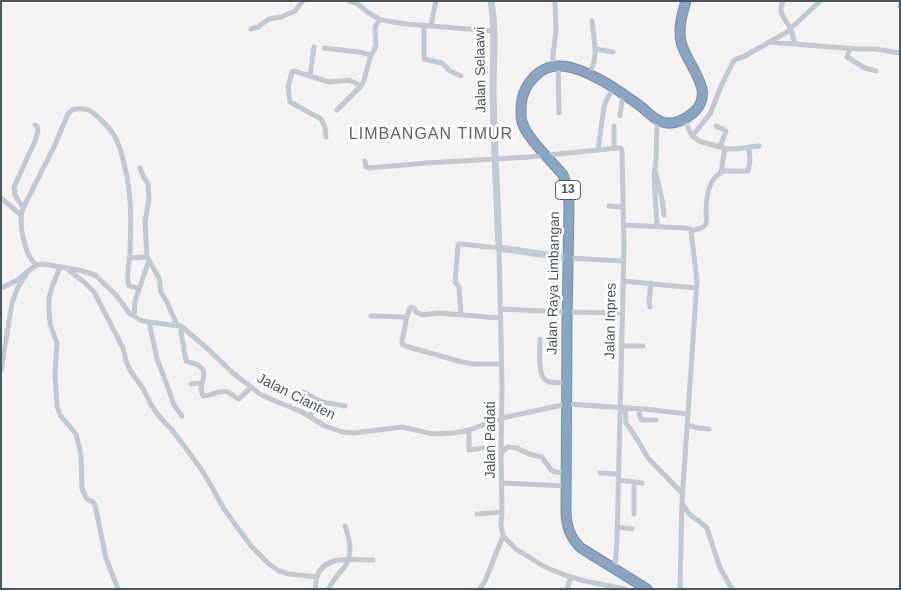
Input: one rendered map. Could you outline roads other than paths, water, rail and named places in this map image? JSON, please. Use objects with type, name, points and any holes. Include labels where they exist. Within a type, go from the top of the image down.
[{"type":"highway","points":[[556,66],[573,68],[589,74],[663,122],[684,119],[696,110],[702,94],[701,84],[684,51],[682,43],[680,23],[686,1]]},
{"type":"highway","name":"Jalan Raya Limbangan","points":[[556,66],[539,72],[532,79],[523,93],[520,114],[522,123],[530,135],[563,175],[568,191],[566,518],[569,531],[581,548],[641,588]]},
{"type":"street","points":[[251,29],[258,27],[269,19],[295,11],[303,1]]},
{"type":"street","points":[[349,1],[356,3],[380,20],[493,31]]},
{"type":"street","points":[[432,25],[436,1]]},
{"type":"street","name":"Jalan Selaawi","points":[[491,1],[499,248]]},
{"type":"street","points":[[555,1],[556,31],[553,54],[556,66],[559,113]]},
{"type":"street","points":[[783,1],[780,6],[780,12],[791,28],[795,44]]},
{"type":"street","points":[[692,136],[710,114],[733,62],[791,28],[820,1]]},
{"type":"street","points":[[337,110],[364,80],[377,40],[374,27],[380,20]]},
{"type":"street","points":[[589,74],[594,66],[595,50],[592,21]]},
{"type":"street","points":[[424,25],[424,59],[442,63],[450,71],[460,76]]},
{"type":"street","points":[[769,42],[875,49],[900,53]]},
{"type":"street","points":[[310,76],[314,47]]},
{"type":"street","points":[[324,48],[371,55]]},
{"type":"street","points":[[850,48],[848,58],[876,71]]},
{"type":"street","points":[[595,50],[613,52]]},
{"type":"street","points":[[326,137],[325,127],[320,119],[290,100],[288,86],[292,72],[294,70],[331,82],[349,80],[360,86]]},
{"type":"street","points":[[598,150],[604,107],[613,89]]},
{"type":"street","points":[[620,116],[623,95]]},
{"type":"street","points":[[36,265],[28,253],[22,226],[21,214],[23,208],[53,149],[68,114],[77,108],[91,110],[112,131],[121,151],[131,198],[128,285],[138,288]]},
{"type":"street","points":[[657,119],[654,190],[657,226]]},
{"type":"street","points":[[684,119],[692,136],[698,140],[723,148],[735,149],[760,146]]},
{"type":"street","points":[[23,208],[14,187],[38,131],[35,125]]},
{"type":"street","points":[[364,161],[368,168],[547,156],[614,148],[614,126]]},
{"type":"street","points":[[691,231],[702,227],[707,222],[708,195],[716,177],[721,172],[726,131],[716,126]]},
{"type":"street","points":[[721,172],[748,170],[750,161],[749,147]]},
{"type":"street","name":"Jalan Inpres","points":[[614,148],[621,148],[622,151],[623,207],[622,408],[614,570]]},
{"type":"street","points":[[134,316],[134,305],[138,288],[148,259],[145,222],[149,199],[148,184],[140,168]]},
{"type":"street","points":[[655,169],[664,215]]},
{"type":"street","points":[[1,198],[21,214]]},
{"type":"street","points":[[610,206],[623,207]]},
{"type":"street","points":[[623,225],[686,228],[691,231]]},
{"type":"street","points":[[680,589],[682,499],[696,288],[691,231]]},
{"type":"street","points":[[461,315],[459,287],[455,282],[458,247],[460,244],[568,258],[623,261]]},
{"type":"street","name":"Jalan Padati","points":[[499,248],[502,418],[501,525],[503,536]]},
{"type":"street","points":[[130,258],[148,259]]},
{"type":"street","points":[[148,259],[157,274],[161,292],[178,325],[183,341],[185,359],[189,363],[197,364],[203,371],[205,378],[202,382],[202,395],[205,397],[226,391],[239,400],[251,387]]},
{"type":"street","points":[[1,288],[16,282],[36,265],[89,272],[95,274],[116,295],[130,314],[140,320],[178,325]]},
{"type":"street","points":[[62,267],[84,282],[94,292],[123,348],[130,370],[144,390],[150,403],[199,466],[224,509],[251,546],[279,571],[317,577]]},
{"type":"street","points":[[62,267],[50,293],[49,310],[50,324],[57,342],[55,374],[58,409],[64,420],[74,430],[78,439],[82,489],[87,499],[95,505],[106,558],[118,589]]},
{"type":"street","points":[[1,370],[12,303],[18,287],[31,269]]},
{"type":"street","points":[[623,282],[696,288]]},
{"type":"street","points":[[650,283],[648,302],[650,307]]},
{"type":"street","points":[[500,318],[438,313],[422,314],[416,312],[411,307],[407,317],[402,344],[462,362],[501,364]]},
{"type":"street","points":[[500,309],[622,313]]},
{"type":"street","points":[[371,316],[407,317]]},
{"type":"street","points":[[149,322],[157,359],[174,405],[182,416]]},
{"type":"street","name":"Jalan Cianten","points":[[178,325],[185,329],[233,373],[268,398],[302,412],[324,426],[348,433],[402,427],[440,434],[469,430],[502,418],[567,404],[688,414]]},
{"type":"street","points":[[540,339],[540,366],[544,379],[549,382],[567,383]]},
{"type":"street","points":[[621,346],[643,346]]},
{"type":"street","points":[[191,384],[202,382]]},
{"type":"street","points":[[303,392],[319,401],[345,406]]},
{"type":"street","points":[[310,416],[319,401]]},
{"type":"street","points":[[622,408],[626,423],[638,438],[648,458],[682,499],[690,515],[707,528],[720,568],[732,589]]},
{"type":"street","points":[[639,409],[642,420],[656,420]]},
{"type":"street","points":[[687,426],[708,429]]},
{"type":"street","points":[[469,430],[469,450],[483,448]]},
{"type":"street","points":[[501,453],[508,447],[517,448],[529,454],[542,457],[551,470],[555,472],[567,473]]},
{"type":"street","points":[[600,473],[618,474]]},
{"type":"street","points":[[618,480],[642,483]]},
{"type":"street","points":[[634,482],[634,514]]},
{"type":"street","points":[[501,483],[567,486]]},
{"type":"street","points":[[477,514],[502,512]]},
{"type":"street","points":[[329,589],[331,583],[349,560],[350,544],[345,526]]},
{"type":"street","points":[[617,527],[632,530]]},
{"type":"street","points":[[480,589],[486,581],[503,536],[516,549],[535,562],[555,572],[599,587],[625,589]]},
{"type":"street","points":[[315,589],[319,572],[326,564],[335,561],[373,560]]},
{"type":"street","points":[[567,589],[570,577]]},
{"type":"district","name":"LIMBANGAN TIMUR","points":[[431,135]]}]
